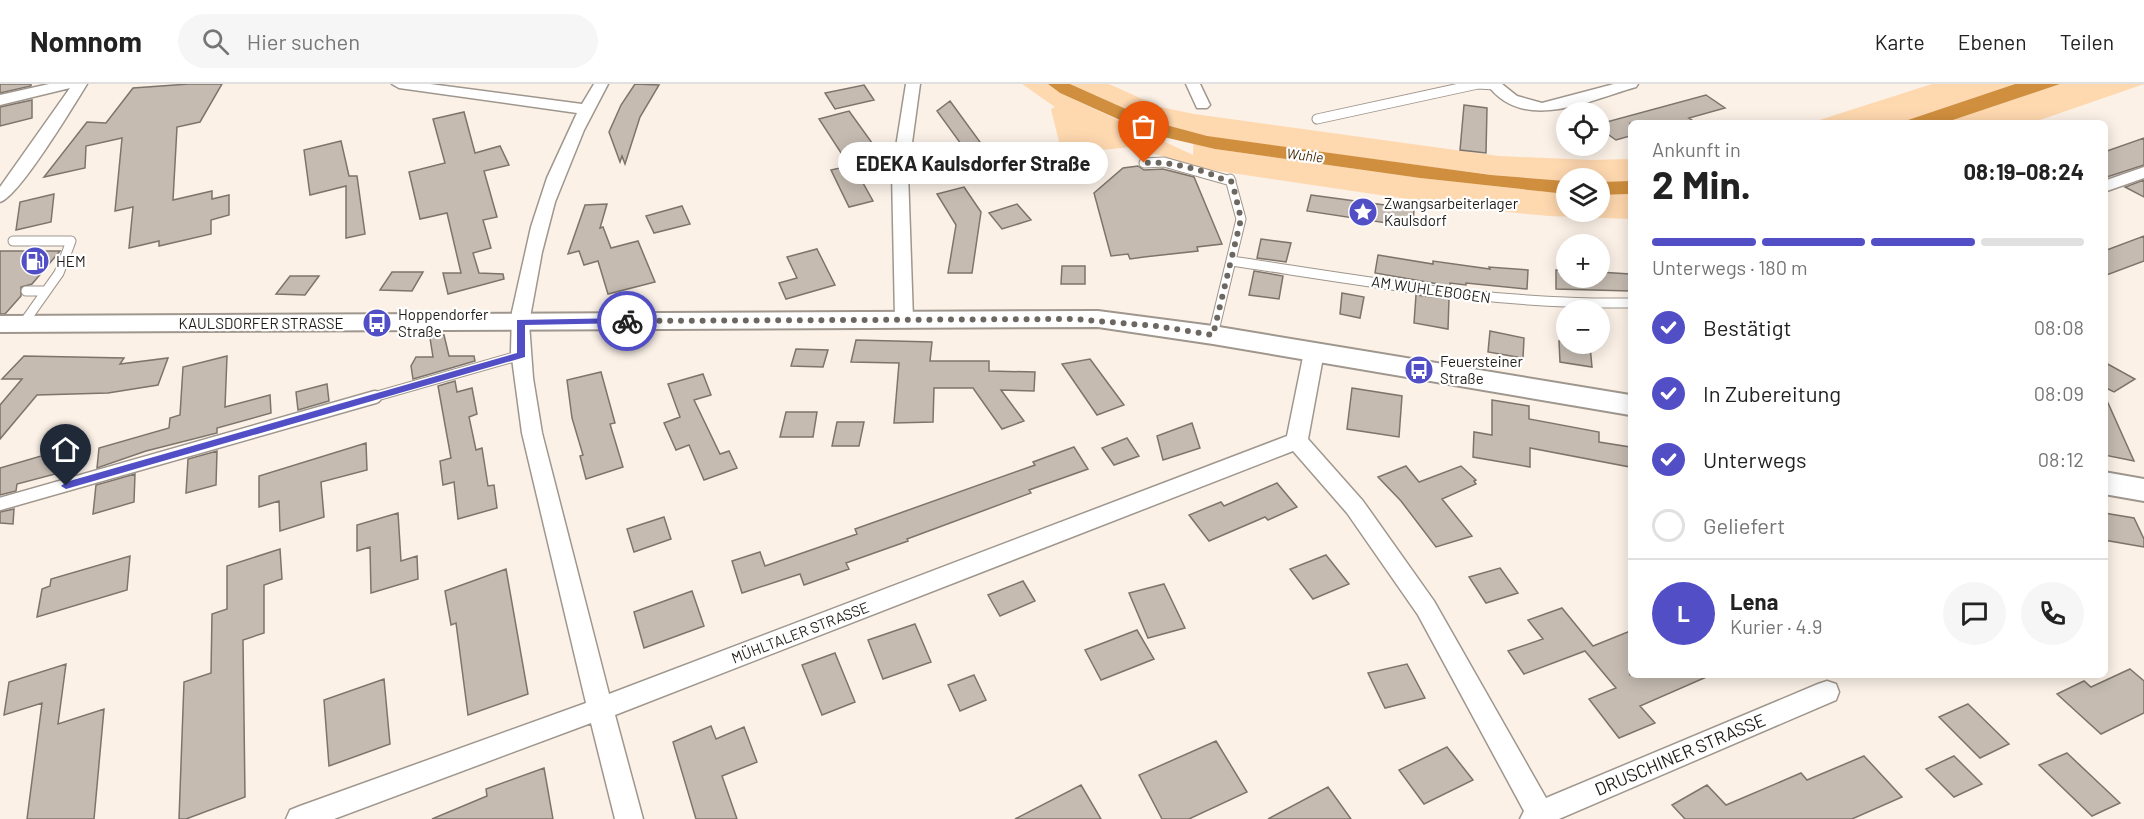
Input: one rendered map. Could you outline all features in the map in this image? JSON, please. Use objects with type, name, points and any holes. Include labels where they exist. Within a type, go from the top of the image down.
[{"type":"main road","name":"KAULSDORFER STRASSE","points":[[11,324],[1098,320],[1213,335],[1628,405]]},
{"type":"main road","points":[[2108,484],[2144,490]]},
{"type":"street","points":[[0,100],[68,84]]},
{"type":"street","points":[[0,197],[16,179],[80,84]]},
{"type":"street","points":[[399,84],[564,108],[586,109]]},
{"type":"street","points":[[601,84],[586,109],[546,200],[536,236],[520,322],[521,355],[525,397],[600,709],[629,819]]},
{"type":"street","points":[[904,319],[900,172],[913,84]]},
{"type":"street","points":[[1193,84],[1202,105]]},
{"type":"street","points":[[1494,85],[1498,91],[1537,108],[1631,84]]},
{"type":"street","points":[[2108,186],[2144,172]]},
{"type":"street","points":[[1314,352],[1297,441],[1355,507],[1426,609],[1539,818]]},
{"type":"street","name":"MÜHLTALER STRASSE","points":[[300,819],[600,709],[1297,441]]},
{"type":"street","name":"DRUSCHINER STRASSE","points":[[1539,818],[1564,802],[1827,692]]},
{"type":"lane","points":[[1317,119],[1470,86],[1494,85]]},
{"type":"lane","points":[[1144,163],[1164,162],[1231,180],[1241,219],[1213,335]]},
{"type":"lane","points":[[11,324],[38,306],[69,252],[71,241],[13,241]]},
{"type":"lane","name":"AM WUHLEBOGEN","points":[[1232,261],[1495,298],[1602,305],[1628,303]]},
{"type":"lane","points":[[26,291],[46,291]]},
{"type":"lane","points":[[0,504],[521,355]]},
{"type":"shaded area","points":[[1022,84],[1048,84],[1060,93],[1193,155],[1194,133],[1155,122],[1070,84],[1109,84],[1160,107],[1194,114],[1499,156],[1591,160],[1628,159],[1628,181],[1610,182],[1610,168],[1556,168],[1556,180],[1492,175],[1207,137],[1215,149],[1420,178],[1556,193],[1556,216],[1475,209],[1205,169],[1131,147],[1062,154],[1051,109],[1055,107]]},
{"type":"shaded area","points":[[1932,84],[2015,84],[1908,120],[1819,120]]},
{"type":"shaded area","points":[[2060,84],[2144,84],[2040,120],[1953,120]]},
{"type":"shaded area","points":[[1628,194],[1628,219],[1610,218],[1610,195]]},
{"type":"water","name":"Wuhle","points":[[1048,84],[1070,84],[1155,122],[1207,136],[1491,175],[1556,180],[1556,193],[1420,178],[1215,149],[1151,134],[1060,93]]},
{"type":"water","points":[[2015,84],[2060,84],[1953,120],[1908,120]]},
{"type":"water","points":[[1628,181],[1628,194],[1610,195],[1610,182]]},
{"type":"building","points":[[0,84],[31,84],[31,86],[0,93]]},
{"type":"building","points":[[222,84],[200,122],[177,127],[173,200],[212,191],[212,199],[229,195],[229,215],[211,220],[211,234],[159,246],[159,241],[129,248],[133,207],[115,211],[122,138],[86,146],[85,168],[44,177],[87,122],[106,123],[133,88]]},
{"type":"building","points":[[635,84],[659,85],[640,117],[625,164],[622,156],[620,162],[609,132],[621,105]]},
{"type":"building","points":[[864,85],[874,100],[835,109],[825,93]]},
{"type":"building","points":[[1706,95],[1725,108],[1689,118],[1692,120],[1628,120],[1628,137],[1616,140],[1610,136],[1610,121]]},
{"type":"building","points":[[32,100],[32,118],[0,126],[0,107]]},
{"type":"building","points":[[950,101],[999,168],[982,173],[937,111]]},
{"type":"building","points":[[1464,105],[1487,108],[1486,153],[1460,150]]},
{"type":"building","points":[[849,111],[875,147],[843,156],[819,119]]},
{"type":"building","points":[[464,112],[475,153],[500,146],[509,165],[484,171],[497,217],[483,220],[491,248],[473,253],[479,273],[503,274],[504,279],[448,294],[443,273],[461,273],[447,213],[420,219],[409,172],[445,163],[433,119]]},
{"type":"building","points":[[2144,138],[2144,165],[2108,177],[2108,151]]},
{"type":"building","points":[[341,141],[349,176],[357,176],[365,234],[346,238],[346,186],[310,195],[304,150]]},
{"type":"building","points":[[853,165],[873,201],[849,207],[831,170]]},
{"type":"building","points":[[1138,166],[1144,170],[1163,169],[1194,177],[1222,244],[1197,247],[1198,251],[1130,259],[1128,254],[1111,256],[1094,193],[1123,168]]},
{"type":"building","points":[[2144,180],[2144,197],[2125,187]]},
{"type":"building","points":[[964,187],[981,212],[972,273],[948,273],[956,225],[937,194]]},
{"type":"building","points":[[54,194],[51,222],[16,230],[20,202]]},
{"type":"building","points":[[1311,195],[1414,209],[1413,227],[1307,211]]},
{"type":"building","points":[[607,204],[600,228],[603,227],[611,248],[638,241],[655,282],[608,294],[598,261],[584,265],[579,251],[568,254],[585,205]]},
{"type":"building","points":[[1017,204],[1031,220],[1002,229],[989,213]]},
{"type":"building","points":[[682,206],[690,224],[654,233],[646,216]]},
{"type":"building","points":[[2144,236],[2144,261],[2108,274],[2108,250]]},
{"type":"building","points":[[1261,239],[1291,243],[1286,262],[1257,258]]},
{"type":"building","points":[[817,249],[835,285],[786,299],[779,283],[797,278],[787,257]]},
{"type":"building","points":[[0,251],[60,251],[32,284],[21,287],[21,296],[5,314],[0,314]]},
{"type":"building","points":[[1378,255],[1433,264],[1433,261],[1490,269],[1489,267],[1528,270],[1527,289],[1466,283],[1466,285],[1450,283],[1450,286],[1375,273]]},
{"type":"building","points":[[1062,266],[1085,266],[1085,284],[1061,284]]},
{"type":"building","points":[[1254,271],[1283,276],[1279,299],[1249,295]]},
{"type":"building","points":[[392,272],[423,272],[412,291],[380,290]]},
{"type":"building","points":[[1610,273],[1628,274],[1628,291],[1556,288],[1610,288]]},
{"type":"building","points":[[290,276],[319,276],[305,295],[276,294]]},
{"type":"building","points":[[1342,293],[1364,297],[1360,318],[1340,314]]},
{"type":"building","points":[[1416,295],[1449,299],[1448,329],[1414,323]]},
{"type":"building","points":[[1490,331],[1524,338],[1523,358],[1488,352]]},
{"type":"building","points":[[444,335],[449,356],[474,356],[475,361],[413,379],[411,366],[416,357],[433,357],[430,338]]},
{"type":"building","points":[[856,340],[932,342],[930,361],[989,361],[989,371],[1035,372],[1034,391],[1001,390],[1024,421],[1002,429],[973,388],[934,388],[933,422],[894,423],[899,363],[851,362]]},
{"type":"building","points":[[796,349],[828,350],[823,367],[791,366]]},
{"type":"building","points":[[1560,354],[1591,354],[1592,367],[1560,362]]},
{"type":"building","points":[[24,356],[124,358],[120,364],[168,358],[158,385],[108,393],[37,395],[0,439],[0,405],[22,379],[2,379]]},
{"type":"building","points":[[227,356],[225,407],[270,395],[271,413],[217,428],[217,433],[146,451],[97,468],[99,448],[169,428],[170,418],[180,415],[183,367]]},
{"type":"building","points":[[1090,359],[1124,405],[1097,415],[1062,364]]},
{"type":"building","points":[[2108,364],[2135,379],[2114,392],[2108,389]]},
{"type":"building","points":[[601,372],[615,423],[610,424],[623,467],[586,479],[580,456],[583,455],[572,418],[567,380]]},
{"type":"building","points":[[703,374],[711,395],[694,400],[720,454],[729,451],[737,468],[704,480],[689,445],[676,450],[664,423],[680,417],[668,384]]},
{"type":"building","points":[[455,381],[457,392],[472,388],[477,414],[469,417],[476,450],[482,448],[488,486],[494,485],[497,508],[458,519],[454,482],[443,485],[440,461],[451,458],[438,386]]},
{"type":"building","points":[[327,384],[329,401],[298,410],[296,392]]},
{"type":"building","points":[[1352,388],[1402,396],[1399,437],[1347,429]]},
{"type":"building","points":[[1492,400],[1529,406],[1529,419],[1599,432],[1599,442],[1628,447],[1628,467],[1530,448],[1530,467],[1473,457],[1474,432],[1492,435]]},
{"type":"building","points":[[2108,403],[2134,461],[2108,456]]},
{"type":"building","points":[[786,412],[817,412],[813,437],[780,437]]},
{"type":"building","points":[[837,422],[864,422],[859,446],[832,446]]},
{"type":"building","points":[[1192,423],[1200,448],[1163,460],[1157,436]]},
{"type":"building","points":[[1127,438],[1139,456],[1114,465],[1102,448]]},
{"type":"building","points":[[366,443],[367,470],[321,482],[324,517],[280,531],[279,501],[259,507],[259,476]]},
{"type":"building","points":[[82,444],[78,468],[17,484],[16,491],[0,495],[0,468]]},
{"type":"building","points":[[1074,447],[1088,469],[1029,490],[1031,493],[907,539],[908,541],[846,563],[849,569],[804,585],[800,574],[742,593],[732,561],[760,552],[765,566],[857,534],[855,529],[1035,465],[1033,462]]},
{"type":"building","points":[[217,451],[216,485],[186,493],[188,459]]},
{"type":"building","points":[[1406,466],[1419,482],[1461,466],[1476,480],[1474,481],[1476,484],[1442,499],[1472,536],[1436,547],[1401,501],[1378,477]]},
{"type":"building","points":[[135,474],[134,502],[93,514],[96,485]]},
{"type":"building","points":[[1277,483],[1297,507],[1268,520],[1265,517],[1209,541],[1189,515],[1221,502],[1224,506]]},
{"type":"building","points":[[14,509],[13,524],[0,523],[0,512]]},
{"type":"building","points":[[398,513],[401,561],[417,556],[418,579],[371,593],[370,547],[357,551],[357,525]]},
{"type":"building","points":[[2108,514],[2134,518],[2144,539],[2144,547],[2108,541]]},
{"type":"building","points":[[664,517],[671,539],[634,552],[627,529]]},
{"type":"building","points":[[280,549],[282,579],[264,585],[264,633],[243,640],[245,797],[186,819],[179,819],[184,682],[211,673],[212,614],[227,609],[227,566]]},
{"type":"building","points":[[1326,555],[1349,584],[1313,599],[1290,569]]},
{"type":"building","points":[[130,556],[127,590],[37,617],[42,589],[50,586],[51,579]]},
{"type":"building","points":[[1500,568],[1518,593],[1486,603],[1469,577]]},
{"type":"building","points":[[506,569],[528,694],[468,715],[456,623],[451,625],[445,591]]},
{"type":"building","points":[[1023,581],[1035,601],[1000,616],[988,595]]},
{"type":"building","points":[[1164,584],[1185,628],[1148,638],[1129,593]]},
{"type":"building","points":[[692,591],[704,626],[644,648],[634,612]]},
{"type":"building","points":[[1562,608],[1593,646],[1628,632],[1628,678],[1704,678],[1640,706],[1655,723],[1619,738],[1589,699],[1616,688],[1585,651],[1524,674],[1508,651],[1543,639],[1528,620]]},
{"type":"building","points":[[915,624],[931,662],[883,679],[868,640]]},
{"type":"building","points":[[1137,630],[1154,659],[1101,680],[1085,650]]},
{"type":"building","points":[[835,653],[855,702],[822,715],[802,665]]},
{"type":"building","points":[[66,664],[58,724],[104,709],[94,819],[27,819],[42,703],[4,715],[9,682]]},
{"type":"building","points":[[1407,664],[1425,698],[1385,708],[1368,673]]},
{"type":"building","points":[[2130,669],[2144,681],[2144,713],[2101,734],[2057,694],[2084,681],[2091,687]]},
{"type":"building","points":[[974,675],[986,700],[960,711],[948,685]]},
{"type":"building","points":[[384,679],[390,744],[329,766],[324,700]]},
{"type":"building","points":[[1968,704],[2009,744],[1980,758],[1939,717]]},
{"type":"building","points":[[711,726],[716,739],[744,727],[757,762],[722,776],[737,819],[696,819],[673,742]]},
{"type":"building","points":[[1216,741],[1247,792],[1189,819],[1162,819],[1139,775]]},
{"type":"building","points":[[1447,747],[1473,780],[1424,804],[1399,770]]},
{"type":"building","points":[[2067,753],[2120,803],[2092,816],[2039,765]]},
{"type":"building","points":[[1864,756],[1902,797],[1852,819],[1685,819],[1672,805],[1707,785],[1726,805],[1801,773],[1807,780]]},
{"type":"building","points":[[1954,756],[1982,784],[1954,797],[1926,769]]},
{"type":"building","points":[[544,768],[553,819],[432,819],[487,796],[486,789]]},
{"type":"building","points":[[1081,785],[1101,819],[1015,819]]},
{"type":"building","points":[[1328,787],[1351,819],[1268,819]]},
{"type":"way so far","points":[[627,321],[1074,319],[1156,326],[1213,335],[1241,219],[1233,185],[1231,181],[1216,179],[1209,173],[1158,161],[1144,163]]},
{"type":"place","name":"EDEKA Kaulsdorfer Straße","points":[[1144,163]]},
{"type":"place","name":"Zwangsarbeiterlager Kaulsdorf","points":[[1363,212]]},
{"type":"place","name":"HEM","points":[[35,261]]},
{"type":"place","name":"Hoppendorfer Straße","points":[[377,323]]},
{"type":"place","name":"Feuersteiner Straße","points":[[1419,370]]},
{"type":"route","points":[[66,486],[521,355],[520,322],[627,321]]}]
